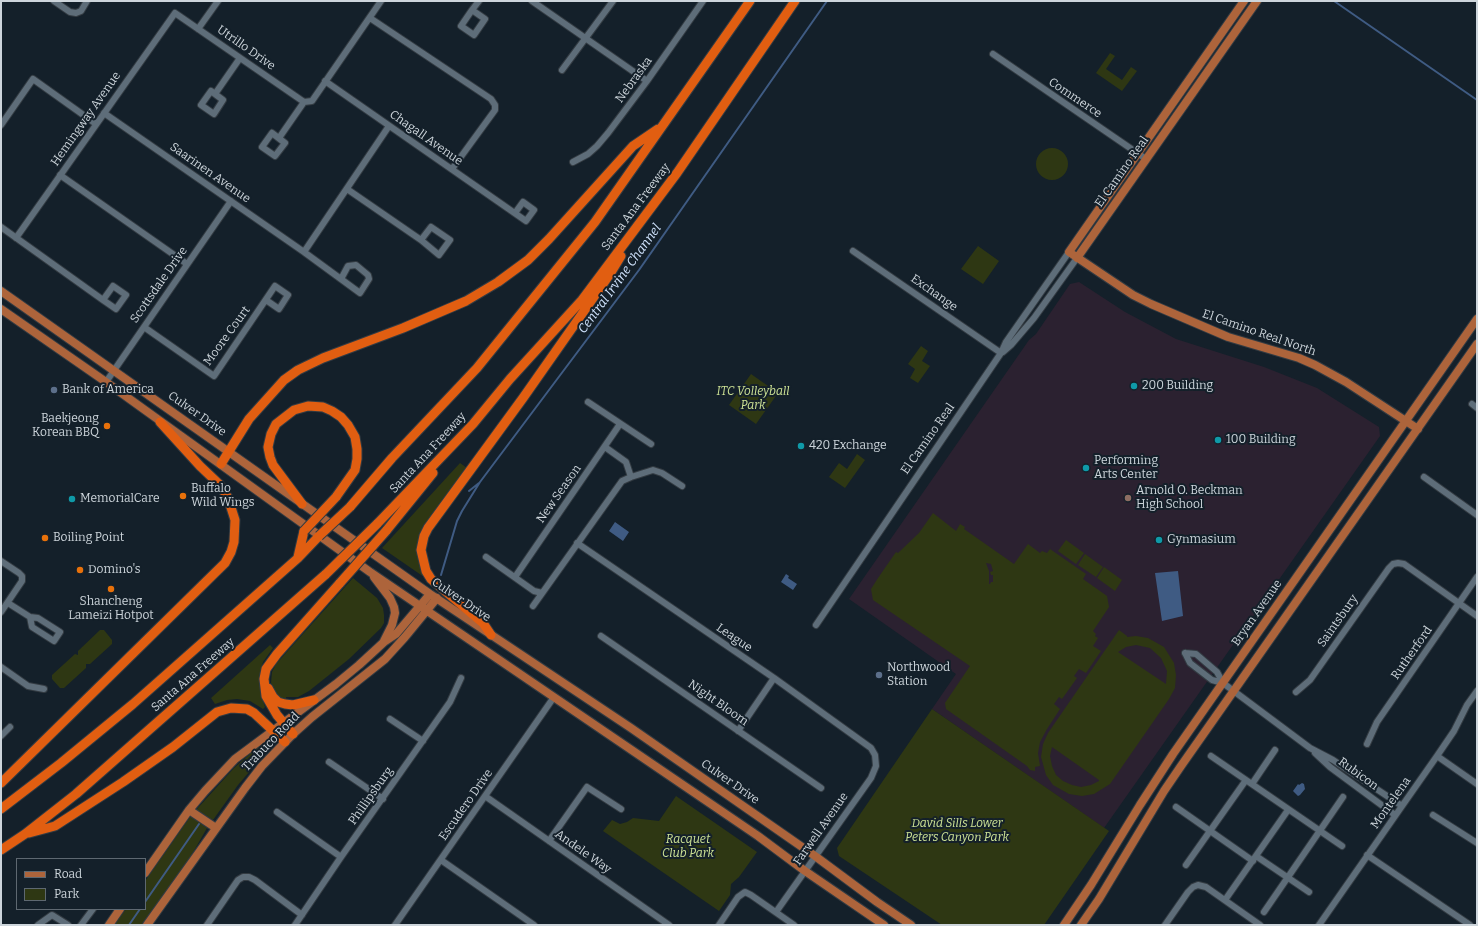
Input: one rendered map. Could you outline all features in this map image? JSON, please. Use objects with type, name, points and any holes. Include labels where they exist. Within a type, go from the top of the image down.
[{"type":"highway","name":"Santa Ana Freeway","points":[[1,809],[61,763],[132,704],[300,554],[350,507],[392,458],[477,368],[595,222],[750,1]]},
{"type":"highway","name":"Santa Ana Freeway","points":[[1,850],[25,834],[80,789],[326,574],[377,524],[473,424],[510,379],[582,300],[677,173],[795,1]]},
{"type":"highway","points":[[221,464],[249,419],[284,380],[298,370],[323,358],[403,328],[466,301],[513,272],[528,260],[549,239],[633,146],[664,125]]},
{"type":"highway","points":[[491,635],[478,619],[431,579],[426,571],[421,550],[424,536],[436,516],[523,398],[610,274],[640,222]]},
{"type":"highway","points":[[300,554],[304,531],[336,497],[355,470],[357,459],[355,437],[348,425],[340,416],[323,407],[308,406],[294,410],[276,424],[271,434],[268,447],[273,465],[302,504]]},
{"type":"highway","points":[[1,783],[225,563],[231,552],[234,542],[235,520],[228,498],[220,485],[200,466],[160,422]]},
{"type":"highway","points":[[292,734],[283,723],[266,696],[264,680],[266,670],[277,654],[386,531],[473,424]]},
{"type":"highway","points":[[264,680],[273,697],[278,702],[292,705],[314,700]]},
{"type":"highway","points":[[25,834],[54,826],[123,782],[173,747],[217,712],[231,708],[247,709],[254,713],[285,742]]},
{"type":"main road","name":"El Camino Real","points":[[1069,252],[1244,1]]},
{"type":"main road","name":"El Camino Real","points":[[1077,258],[1257,1]]},
{"type":"main road","name":"El Camino Real North","points":[[1069,252],[1133,295],[1151,304],[1222,335],[1299,358],[1315,365],[1346,382],[1418,429]]},
{"type":"main road","name":"Culver Drive","points":[[1,291],[433,596],[631,728],[911,925]]},
{"type":"main road","points":[[1,298],[18,308],[27,309]]},
{"type":"main road","points":[[1,309],[106,382],[370,572],[758,836],[805,871],[884,925]]},
{"type":"main road","name":"Bryan Avenue","points":[[1064,925],[1091,885],[1140,805],[1222,683],[1477,320]]},
{"type":"main road","points":[[1081,925],[1126,857],[1164,791],[1477,344]]},
{"type":"main road","points":[[370,572],[390,598],[394,607],[395,613],[392,625],[384,642]]},
{"type":"main road","name":"Trabuco Road","points":[[147,925],[245,788],[292,734],[380,664],[405,637],[433,596]]},
{"type":"main road","name":"Trabuco Road","points":[[146,872],[205,791],[235,760],[359,665],[424,608]]},
{"type":"main road","points":[[190,810],[216,828]]},
{"type":"main road","points":[[109,925],[119,910]]},
{"type":"street","points":[[54,1],[70,12],[76,13],[81,11],[87,1]]},
{"type":"street","points":[[198,29],[218,1]]},
{"type":"street","points":[[279,138],[304,102],[312,100],[381,1]]},
{"type":"street","points":[[472,10],[479,1]]},
{"type":"street","points":[[532,1],[647,81]]},
{"type":"street","points":[[562,70],[613,1]]},
{"type":"street","name":"Nebraska","points":[[573,162],[588,154],[597,146],[647,81],[703,1]]},
{"type":"street","name":"Utrillo Drive","points":[[175,13],[304,102]]},
{"type":"street","name":"Hemingway Avenue","points":[[16,238],[175,13]]},
{"type":"street","points":[[370,18],[491,99],[495,105],[495,110],[452,169]]},
{"type":"street","name":"Commerce","points":[[993,54],[1146,159]]},
{"type":"street","points":[[215,94],[240,58]]},
{"type":"street","points":[[1,125],[33,79],[96,124]]},
{"type":"street","name":"Chagall Avenue","points":[[325,81],[515,213]]},
{"type":"street","name":"Saarinen Avenue","points":[[104,113],[304,252],[360,293],[369,279],[368,275],[356,265],[348,266],[341,279]]},
{"type":"street","points":[[304,252],[390,126]]},
{"type":"street","points":[[60,175],[187,264]]},
{"type":"street","points":[[347,189],[421,240],[439,255],[450,240],[431,227],[421,240]]},
{"type":"street","name":"Scottsdale Drive","points":[[106,382],[231,201]]},
{"type":"street","points":[[1,227],[103,300]]},
{"type":"street","name":"Exchange","points":[[854,251],[1001,353]]},
{"type":"street","name":"El Camino Real","points":[[816,625],[1001,353],[1006,342],[1069,252]]},
{"type":"street","name":"El Camino Real","points":[[1001,353],[1011,345],[1034,318],[1077,258]]},
{"type":"street","name":"Moore Court","points":[[144,327],[214,376],[266,300]]},
{"type":"street","points":[[588,402],[650,444]]},
{"type":"street","name":"New Season","points":[[515,578],[620,424]]},
{"type":"street","points":[[605,447],[626,462],[631,477]]},
{"type":"street","points":[[533,606],[622,481],[653,470],[662,473],[682,486]]},
{"type":"street","points":[[1424,477],[1477,515]]},
{"type":"street","name":"League","points":[[577,543],[774,678],[871,748],[875,755]]},
{"type":"street","points":[[486,557],[534,591],[542,593]]},
{"type":"street","points":[[1,561],[22,576],[20,586],[1,612]]},
{"type":"street","name":"Saintsbury","points":[[1296,692],[1310,680],[1388,568],[1393,564],[1404,564],[1459,604]]},
{"type":"street","name":"Rutherford","points":[[1367,744],[1377,722],[1477,578]]},
{"type":"street","points":[[8,602],[30,618],[38,618],[60,632],[54,641],[32,627],[30,618]]},
{"type":"street","points":[[1459,604],[1477,616]]},
{"type":"street","name":"Night Bloom","points":[[601,636],[821,788]]},
{"type":"street","points":[[1185,653],[1196,654],[1217,672],[1222,683],[1212,680],[1190,663],[1185,653]]},
{"type":"street","points":[[1,667],[28,686],[44,689]]},
{"type":"street","name":"Phillipsburg","points":[[296,925],[341,857],[450,702],[461,678]]},
{"type":"street","points":[[738,731],[774,678]]},
{"type":"street","name":"Rubicon","points":[[1222,683],[1310,748],[1333,760],[1402,806]]},
{"type":"street","name":"Montelena","points":[[1319,925],[1454,732],[1467,706],[1477,691]]},
{"type":"street","name":"Escudero Drive","points":[[398,924],[554,697]]},
{"type":"street","points":[[390,719],[423,741]]},
{"type":"street","points":[[1,736],[10,727]]},
{"type":"street","name":"Rubicon","points":[[1310,748],[1330,768],[1395,815]]},
{"type":"street","points":[[1252,784],[1275,750]]},
{"type":"street","name":"Farwell Avenue","points":[[776,912],[871,778],[876,766],[875,755]]},
{"type":"street","points":[[1211,756],[1342,846]]},
{"type":"street","points":[[1437,756],[1477,784]]},
{"type":"street","points":[[329,762],[383,799]]},
{"type":"street","points":[[1186,865],[1246,780]]},
{"type":"street","points":[[549,841],[587,787],[621,809]]},
{"type":"street","name":"Andele Way","points":[[485,796],[669,925]]},
{"type":"street","points":[[1264,912],[1343,797]]},
{"type":"street","points":[[1176,807],[1210,831],[1309,892]]},
{"type":"street","points":[[1225,900],[1288,810]]},
{"type":"street","points":[[277,812],[341,857]]},
{"type":"street","points":[[1433,815],[1477,844]]},
{"type":"street","points":[[1367,855],[1470,925]]},
{"type":"street","points":[[441,860],[534,925]]},
{"type":"street","points":[[207,925],[238,880],[243,877],[249,877],[255,880],[302,915]]},
{"type":"street","points":[[1165,925],[1188,892],[1193,887],[1198,885],[1206,888],[1225,900],[1260,925]]},
{"type":"street","points":[[719,925],[738,898],[745,892],[794,925]]},
{"type":"street","points":[[81,925],[93,910]]},
{"type":"street","points":[[38,925],[52,915],[68,925]]},
{"type":"shaded area","name":"Arnold O. Beckman High School","points":[[1079,282],[1125,312],[1176,339],[1264,367],[1317,388],[1379,427],[1380,436],[1104,828],[932,709],[956,674],[849,599],[1029,340],[1036,334],[1070,284]]},
{"type":"green space","points":[[1110,53],[1115,56],[1106,69],[1122,80],[1131,67],[1137,71],[1122,91],[1096,73]]},
{"type":"green space","points":[[1049,148],[1055,148],[1065,155],[1068,164],[1067,170],[1061,177],[1055,180],[1049,180],[1039,173],[1036,167],[1036,161],[1043,151]]},
{"type":"green space","points":[[978,246],[999,261],[983,284],[961,269]]},
{"type":"green space","points":[[921,346],[928,351],[922,361],[930,366],[918,383],[910,378],[915,369],[908,364]]},
{"type":"green space","name":"ITC Volleyball Park","points":[[751,374],[778,393],[756,424],[729,405]]},
{"type":"green space","points":[[857,454],[865,460],[845,488],[829,477],[839,463],[847,469]]},
{"type":"green space","points":[[460,463],[467,468],[427,522],[417,551],[424,577],[382,548]]},
{"type":"green space","points":[[933,513],[956,531],[960,524],[965,527],[964,529],[1014,564],[1028,544],[1040,553],[1042,551],[1047,553],[1050,549],[1086,574],[1083,579],[1107,596],[1109,607],[1093,631],[1096,634],[1095,636],[1098,638],[1093,646],[1101,651],[1086,673],[1079,669],[1074,676],[1077,678],[1062,699],[1059,697],[1054,704],[1060,709],[1040,742],[1038,753],[1040,766],[1035,767],[1035,771],[1030,770],[1027,766],[946,709],[945,703],[970,666],[873,600],[871,589],[878,578],[896,552],[898,553],[919,533]],"holes":[[[986,563],[991,564],[993,571],[990,572],[991,575],[993,575],[993,582],[989,584],[989,571]]]},
{"type":"green space","points":[[1066,540],[1084,553],[1076,564],[1058,551]]},
{"type":"green space","points":[[1085,554],[1103,567],[1096,577],[1078,565]]},
{"type":"green space","points":[[1104,567],[1122,580],[1115,591],[1097,578]]},
{"type":"green space","points":[[353,578],[377,598],[383,608],[384,623],[381,628],[349,659],[309,691],[298,697],[286,697],[286,699],[281,698],[276,694],[271,683],[272,672],[276,664]]},
{"type":"green space","points":[[100,630],[104,630],[112,640],[112,644],[90,664],[86,664],[86,668],[64,688],[60,688],[52,679],[52,675],[75,654],[78,655],[78,651]]},
{"type":"green space","points":[[1119,630],[1127,637],[1136,636],[1148,638],[1164,647],[1174,663],[1176,675],[1175,688],[1110,784],[1094,794],[1082,796],[1069,794],[1053,785],[1046,775],[1041,757],[1043,744],[1048,733]],"holes":[[[1136,645],[1150,648],[1161,658],[1167,671],[1166,684],[1118,652],[1126,647]],[[1052,747],[1099,780],[1099,781],[1091,785],[1081,787],[1063,781],[1056,775],[1052,766],[1050,756]]]},
{"type":"green space","points":[[270,645],[273,648],[263,662],[259,678],[261,694],[265,707],[263,709],[250,701],[237,699],[227,700],[215,704],[211,698]]},
{"type":"green space","name":"David Sills Lower Peters Canyon Park","points":[[932,709],[1109,831],[1044,925],[942,925],[839,856],[837,848]]},
{"type":"green space","points":[[269,737],[274,742],[273,744],[238,785],[213,820],[196,810],[234,768]]},
{"type":"green space","name":"Racquet Club Park","points":[[676,796],[757,852],[739,877],[731,884],[730,895],[719,911],[603,831],[612,820],[620,824],[633,818],[659,821]]},
{"type":"green space","points":[[190,817],[207,828],[191,856],[142,925],[114,925],[125,910],[146,910],[146,880]]},
{"type":"water","points":[[615,522],[629,532],[623,541],[609,531]]},
{"type":"water","points":[[1178,571],[1183,616],[1162,621],[1155,573]]},
{"type":"water","points":[[786,574],[789,576],[788,578],[797,584],[793,590],[781,582]]},
{"type":"water","points":[[1302,783],[1304,784],[1305,789],[1298,796],[1293,791],[1298,784],[1299,785]]},
{"type":"waterway","name":"Central Irvine Channel","points":[[441,575],[457,521],[480,482],[639,270],[827,1]]},
{"type":"waterway","points":[[1334,1],[1477,100]]},
{"type":"waterway","name":"Central Irvine Channel","points":[[469,491],[479,483]]},
{"type":"waterway","name":"Central Irvine Channel","points":[[146,901],[199,824]]},
{"type":"waterway","name":"Central Irvine Channel","points":[[129,925],[139,910]]},
{"type":"place","name":"200 Building","points":[[1134,386]]},
{"type":"place","name":"Bank of America","points":[[54,390]]},
{"type":"place","name":"Baekjeong Korean BBQ","points":[[107,426]]},
{"type":"place","name":"100 Building","points":[[1218,440]]},
{"type":"place","name":"420 Exchange","points":[[801,446]]},
{"type":"place","name":"Performing Arts Center","points":[[1086,468]]},
{"type":"place","name":"Buffalo Wild Wings","points":[[183,496]]},
{"type":"place","name":"Arnold O. Beckman High School","points":[[1128,498]]},
{"type":"place","name":"MemorialCare","points":[[72,499]]},
{"type":"place","name":"Boiling Point","points":[[45,538]]},
{"type":"place","name":"Gynmasium","points":[[1159,540]]},
{"type":"place","name":"Domino's","points":[[80,570]]},
{"type":"place","name":"Shancheng Lameizi Hotpot","points":[[111,589]]},
{"type":"place","name":"Northwood Station","points":[[879,675]]}]
